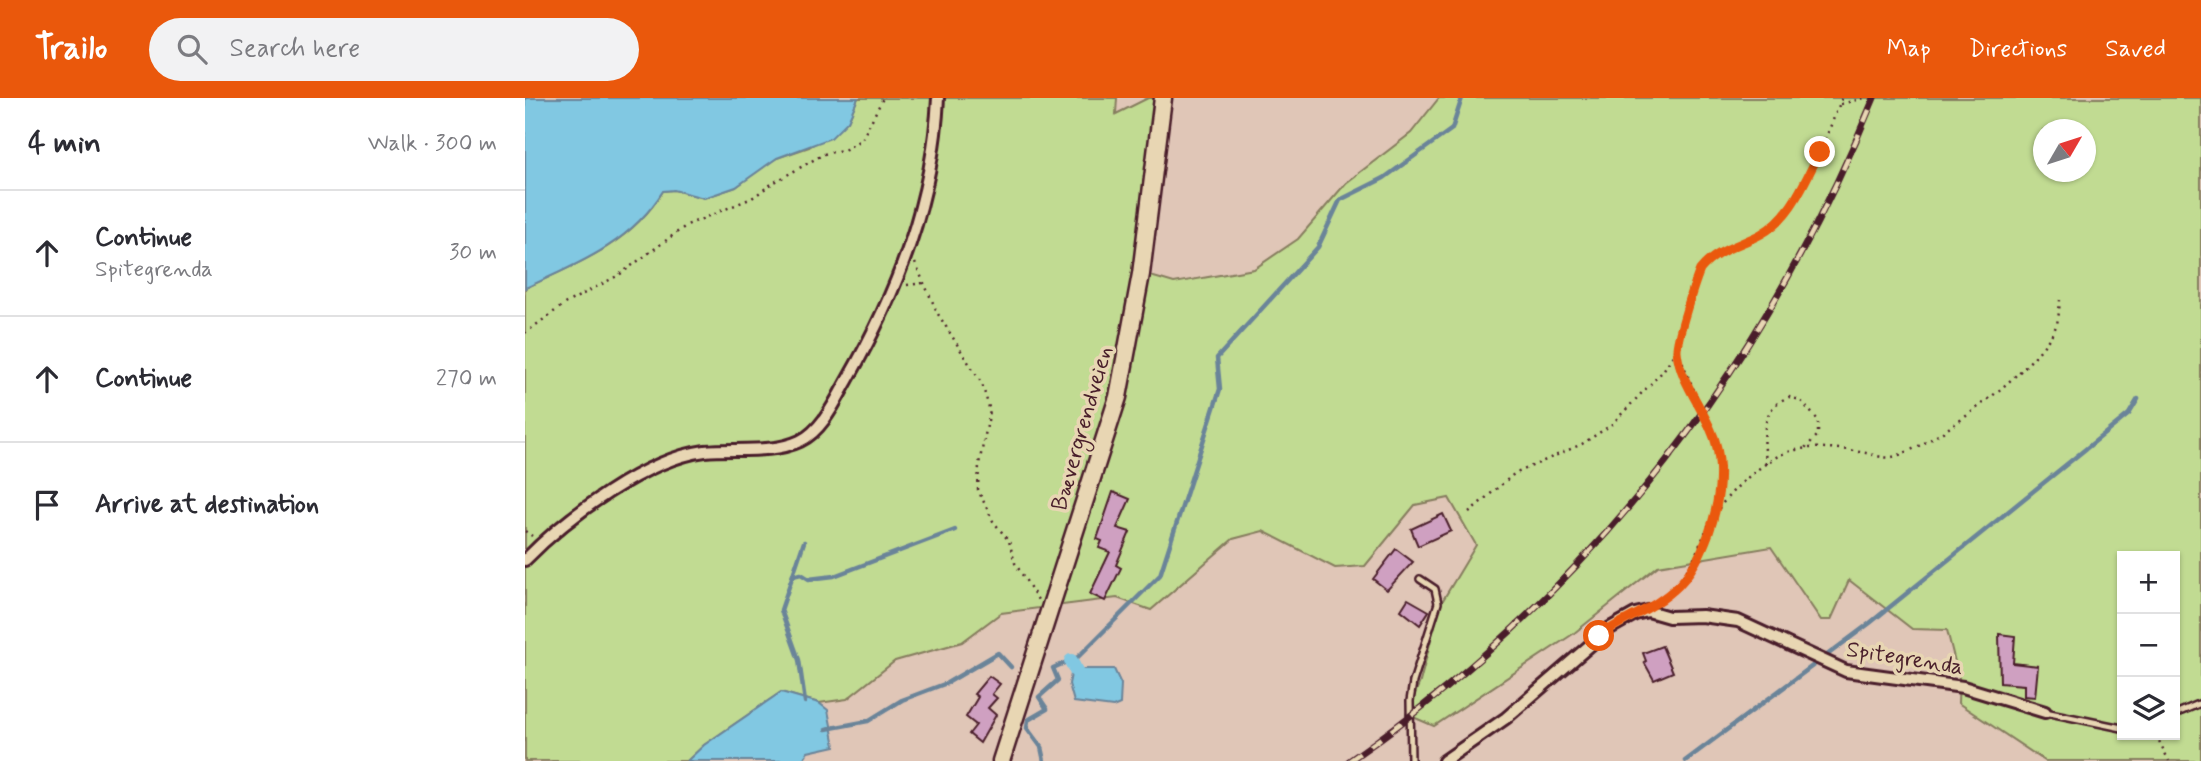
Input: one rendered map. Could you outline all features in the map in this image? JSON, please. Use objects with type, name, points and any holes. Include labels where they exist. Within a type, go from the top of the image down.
[{"type":"main road","name":"Bævergrendveien","points":[[1001,761],[1109,427],[1126,360],[1154,182],[1163,98]]},
{"type":"street","points":[[525,560],[622,483],[658,463],[707,451],[784,446],[809,435],[832,407],[896,285],[909,251],[929,175],[939,98]]},
{"type":"street","points":[[1444,761],[1506,718],[1610,628],[1635,614],[1648,611]]},
{"type":"street","name":"Spitegrenda","points":[[1648,611],[1661,616],[1702,616],[1738,621],[1846,671],[1963,687],[2045,712]]},
{"type":"lane","points":[[1411,761],[1410,701],[1413,682],[1439,594],[1420,579]]},
{"type":"lane","points":[[2180,712],[2201,703]]},
{"type":"lane","name":"Spitegrenda","points":[[2045,712],[2117,727]]},
{"type":"path","points":[[525,333],[566,303],[619,275],[687,225],[752,198],[824,154],[846,149],[862,139],[883,98]]},
{"type":"path","points":[[1469,512],[1514,474],[1582,444],[1611,425],[1663,371],[1677,349],[1700,270],[1709,259],[1761,234],[1782,219],[1820,152],[1842,98]]},
{"type":"path","points":[[1840,104],[1865,98]]},
{"type":"path","points":[[909,251],[938,314],[982,384],[990,411],[979,464],[981,500],[1003,530],[1019,571],[1048,616]]},
{"type":"path","points":[[896,285],[924,283]]},
{"type":"path","points":[[1648,611],[1686,576],[1716,513],[1734,492],[1766,464],[1780,456],[1803,450],[1831,447],[1891,458],[1914,447],[1977,409],[2023,370],[2057,326],[2060,300]]},
{"type":"path","points":[[1677,349],[1717,445],[1720,491],[1716,513]]},
{"type":"path","points":[[1766,464],[1765,420],[1769,409],[1789,397],[1809,407],[1818,420],[1818,435],[1803,450]]},
{"type":"path","points":[[2158,740],[2169,761]]},
{"type":"green space","points":[[858,98],[1117,98],[1116,114],[1148,98],[1159,98],[1147,275],[1174,283],[1254,269],[1298,239],[1346,183],[1411,133],[1439,98],[2201,98],[2201,761],[2045,761],[1958,703],[1959,678],[1947,630],[1912,629],[1849,580],[1831,620],[1821,620],[1771,547],[1658,566],[1573,634],[1434,726],[1406,714],[1420,682],[1440,605],[1476,545],[1449,498],[1415,505],[1365,566],[1335,568],[1263,531],[1233,539],[1151,610],[1117,598],[1001,613],[962,642],[895,661],[847,699],[819,703],[781,692],[704,745],[687,761],[525,761],[525,288],[584,260],[620,238],[636,225],[663,191],[674,190],[704,198],[736,187],[777,158],[809,147],[848,121]]},
{"type":"water","points":[[525,98],[858,98],[848,121],[831,138],[777,158],[736,187],[704,198],[674,190],[663,191],[635,225],[602,250],[525,288]]},
{"type":"water","points":[[1080,669],[1114,669],[1121,684],[1120,704],[1113,707],[1074,702],[1069,684],[1071,674]]},
{"type":"water","points":[[781,692],[819,703],[828,710],[835,746],[808,752],[802,761],[687,761],[704,745]]},
{"type":"building","points":[[1113,492],[1130,499],[1117,528],[1130,532],[1116,565],[1121,568],[1105,601],[1090,594],[1110,552],[1099,548],[1102,541],[1097,539]]},
{"type":"building","points":[[1443,514],[1451,531],[1418,546],[1411,529]]},
{"type":"building","points":[[1396,549],[1413,562],[1387,590],[1373,579]]},
{"type":"building","points":[[1408,599],[1429,611],[1420,625],[1401,610]]},
{"type":"building","points":[[1999,634],[2015,636],[2013,663],[2038,666],[2035,697],[2024,696],[2024,685],[2000,683]]},
{"type":"building","points":[[1662,646],[1673,672],[1654,680],[1644,662],[1643,653]]},
{"type":"building","points":[[989,676],[1000,684],[992,694],[997,698],[988,708],[996,715],[980,743],[969,734],[976,725],[966,717],[978,697],[974,694]]},
{"type":"waterway","points":[[1044,761],[1041,747],[1027,728],[1028,720],[1047,709],[1039,697],[1058,680],[1053,668],[1078,657],[1160,575],[1220,389],[1217,358],[1318,247],[1340,200],[1384,178],[1452,129],[1462,98]]},
{"type":"waterway","points":[[1685,761],[1870,623],[2129,414],[2138,399]]},
{"type":"waterway","points":[[793,576],[801,574],[809,579],[834,576],[955,530]]},
{"type":"waterway","points":[[804,542],[781,610],[799,660],[805,702]]},
{"type":"waterway","points":[[826,729],[868,721],[902,700],[947,683],[998,653],[1011,667]]},
{"type":"waterway","points":[[1071,661],[1076,671]]},
{"type":"railway","points":[[1349,761],[1436,695],[1517,625],[1592,549],[1660,468],[1723,383],[1779,293],[1829,198],[1874,98]]},
{"type":"route","points":[[1599,636],[1635,614],[1648,611],[1678,585],[1691,568],[1716,513],[1720,491],[1717,445],[1682,368],[1677,349],[1700,270],[1709,259],[1761,234],[1782,219],[1820,152]]}]
